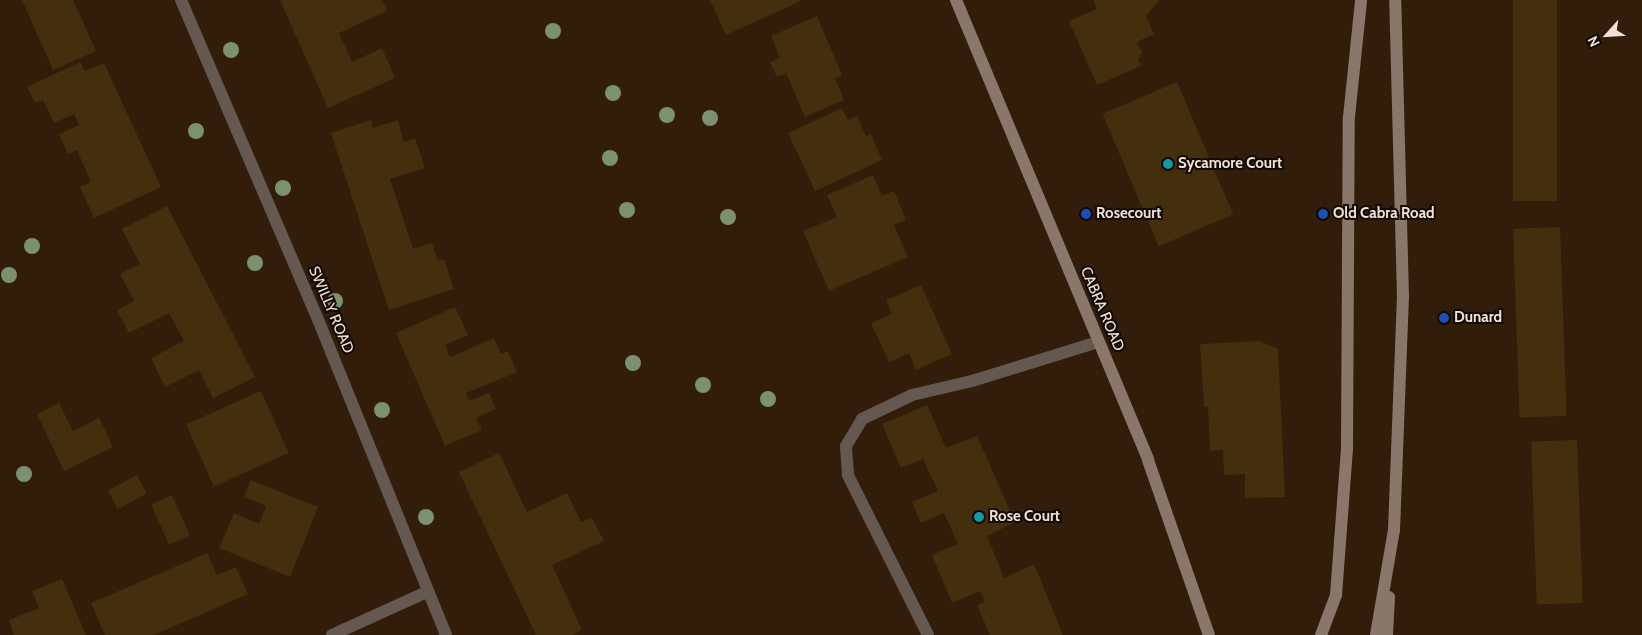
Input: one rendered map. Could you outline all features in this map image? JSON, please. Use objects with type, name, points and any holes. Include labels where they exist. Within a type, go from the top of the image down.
[{"type":"main road","name":"CABRA ROAD","points":[[956,0],[1148,460],[1209,635]]},
{"type":"main road","points":[[1321,635],[1336,596],[1347,450],[1350,117],[1361,0]]},
{"type":"main road","points":[[1387,635],[1394,530],[1403,297],[1395,0]]},
{"type":"main road","points":[[1376,635],[1394,530]]},
{"type":"street","name":"SWILLY ROAD","points":[[181,0],[319,322],[446,635]]},
{"type":"street","points":[[928,635],[848,475],[846,446],[862,419],[912,395],[972,381],[1098,342]]},
{"type":"street","points":[[332,635],[427,592]]},
{"type":"building","points":[[22,0],[73,0],[96,51],[53,70]]},
{"type":"building","points":[[280,0],[382,0],[387,11],[339,33],[352,62],[382,48],[395,78],[328,108]]},
{"type":"building","points":[[710,0],[800,0],[801,1],[726,35]]},
{"type":"building","points":[[1093,0],[1160,0],[1146,16],[1154,34],[1137,42],[1142,53],[1138,60],[1141,66],[1097,85],[1069,21],[1097,9]]},
{"type":"building","points":[[1513,0],[1557,0],[1557,201],[1513,201]]},
{"type":"building","points":[[817,16],[842,75],[835,78],[844,100],[805,117],[786,73],[777,77],[770,62],[780,58],[771,36]]},
{"type":"building","points":[[80,62],[85,71],[104,63],[161,187],[94,218],[80,187],[91,182],[77,150],[68,154],[59,134],[79,125],[74,114],[54,123],[43,100],[35,103],[27,87]]},
{"type":"building","name":"Sycamore Court","points":[[1177,82],[1233,215],[1159,246],[1102,114]]},
{"type":"building","points":[[842,108],[848,120],[857,116],[866,136],[871,134],[882,160],[815,191],[788,133]]},
{"type":"building","points":[[371,120],[373,128],[398,120],[404,142],[415,138],[425,168],[390,179],[413,249],[432,243],[438,261],[444,259],[454,289],[389,310],[331,133]]},
{"type":"building","points":[[873,175],[882,196],[894,191],[906,220],[894,225],[908,257],[829,291],[803,231],[837,217],[827,195]]},
{"type":"building","points":[[167,206],[255,377],[213,398],[199,370],[165,387],[151,358],[184,341],[169,313],[129,333],[117,310],[134,301],[120,274],[140,264],[122,229]]},
{"type":"building","points":[[1560,227],[1567,416],[1520,418],[1513,229]]},
{"type":"building","points":[[921,285],[952,354],[916,370],[909,353],[889,362],[871,323],[892,314],[886,300]]},
{"type":"building","points":[[455,307],[468,335],[445,345],[450,357],[494,338],[501,354],[508,351],[517,372],[466,393],[469,401],[489,393],[496,409],[476,418],[482,430],[445,446],[396,333]]},
{"type":"building","points":[[1260,341],[1278,349],[1285,497],[1245,498],[1245,474],[1224,475],[1223,450],[1210,451],[1208,407],[1204,407],[1200,344]]},
{"type":"building","points":[[261,391],[289,453],[214,486],[186,424]]},
{"type":"building","points":[[59,403],[73,431],[99,418],[113,447],[64,471],[37,414]]},
{"type":"building","name":"Rose Court","points":[[927,405],[946,448],[977,436],[1015,522],[987,536],[1004,578],[1034,564],[1063,635],[990,635],[977,605],[985,602],[980,591],[952,603],[932,555],[958,544],[944,513],[921,523],[912,502],[938,491],[923,459],[901,468],[882,424]]},
{"type":"building","points":[[1577,440],[1583,603],[1537,605],[1531,442]]},
{"type":"building","points":[[499,453],[527,512],[567,493],[581,522],[592,518],[604,541],[552,565],[582,630],[572,635],[536,635],[459,472]]},
{"type":"building","points":[[137,475],[147,494],[118,509],[108,490]]},
{"type":"building","points":[[251,480],[318,507],[290,577],[219,548],[234,513],[259,524],[266,506],[244,497]]},
{"type":"building","points":[[172,495],[190,535],[169,545],[151,504]]},
{"type":"building","points":[[207,553],[217,575],[236,567],[248,594],[154,635],[105,635],[91,603]]},
{"type":"building","points":[[62,579],[86,635],[14,635],[9,620],[39,608],[32,591]]},
{"type":"place","name":"Sycamore Court","points":[[1168,164]]},
{"type":"place","name":"Rosecourt","points":[[1086,214]]},
{"type":"place","name":"Old Cabra Road","points":[[1323,214]]},
{"type":"place","name":"Dunard","points":[[1444,318]]},
{"type":"place","name":"Rose Court","points":[[979,517]]}]
